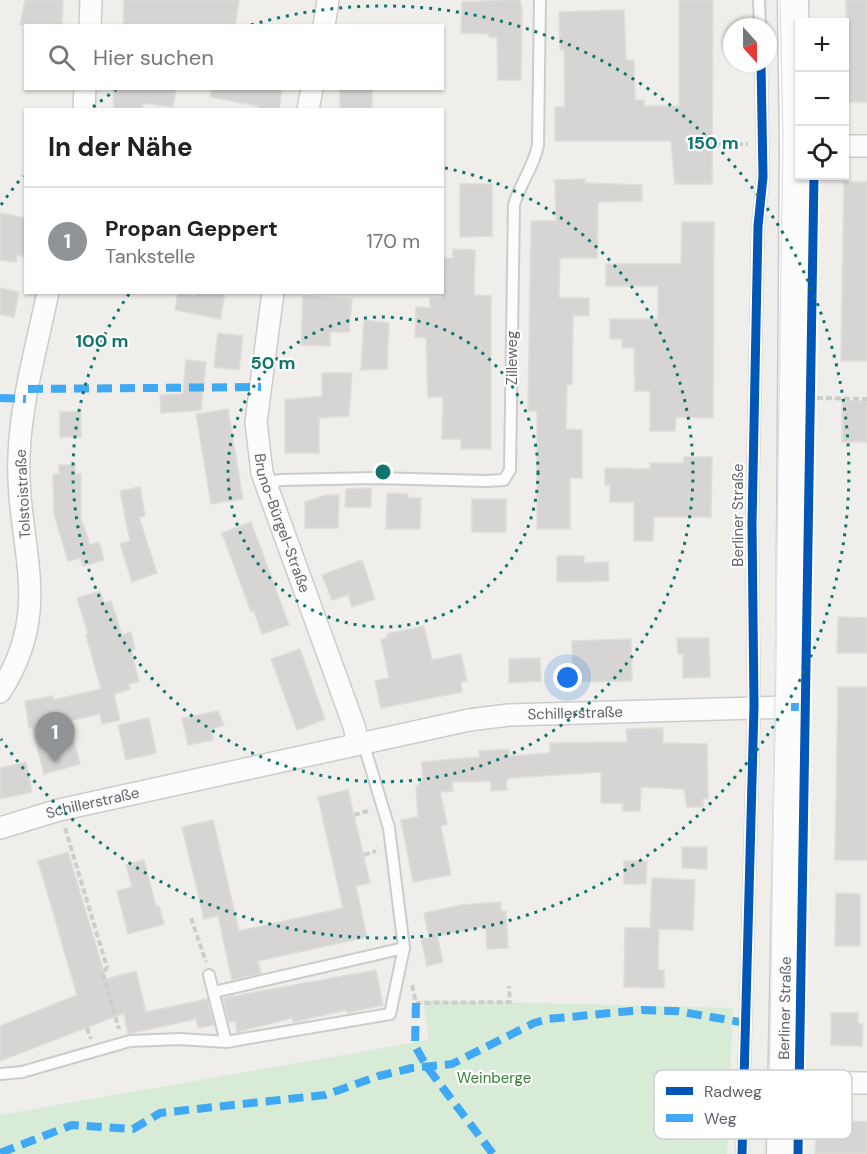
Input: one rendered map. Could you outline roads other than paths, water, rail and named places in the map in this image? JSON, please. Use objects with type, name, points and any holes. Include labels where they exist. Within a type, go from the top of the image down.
[{"type":"street","points":[[90,24],[91,0]]},
{"type":"street","points":[[324,24],[328,0]]},
{"type":"street","name":"Berliner Straße","points":[[793,0],[796,126]]},
{"type":"street","points":[[84,108],[85,90]]},
{"type":"street","points":[[308,108],[312,90]]},
{"type":"street","points":[[849,146],[867,146]]},
{"type":"street","name":"Berliner Straße","points":[[785,1070],[797,180]]},
{"type":"street","name":"Tolstoistraße","points":[[0,692],[18,660],[30,610],[19,451],[26,399],[48,294]]},
{"type":"street","name":"Bruno-Bürgel-Straße","points":[[273,294],[256,423],[265,483],[360,743]]},
{"type":"street","name":"Schillerstraße","points":[[0,828],[59,810],[469,720],[509,715],[754,706],[791,707]]},
{"type":"street","points":[[852,1083],[867,1083]]},
{"type":"street","name":"Berliner Straße","points":[[782,1154],[783,1139]]},
{"type":"lane","name":"Zilleweg","points":[[265,483],[281,480],[374,478],[495,481],[504,480],[510,470],[514,205],[518,189],[535,162],[538,145],[540,0]]},
{"type":"lane","points":[[759,0],[760,18]]},
{"type":"lane","name":"Berliner Straße","points":[[744,1070],[754,706],[752,524],[757,238],[763,177],[761,72]]},
{"type":"lane","points":[[0,1074],[22,1072],[123,1043],[180,1039],[226,1042],[390,1014],[404,948],[389,828],[360,743]]},
{"type":"lane","points":[[214,992],[404,948]]},
{"type":"lane","points":[[209,975],[226,1042]]},
{"type":"lane","name":"Berliner Straße","points":[[742,1139],[742,1154]]},
{"type":"tram line","points":[[769,1070],[783,135],[780,0]]},
{"type":"tram line","points":[[764,1154],[765,1139]]},
{"type":"place","name":"Propan Geppert","points":[[55,762]]},
{"type":"park label","name":"Weinberge","points":[[494,1078]]}]
